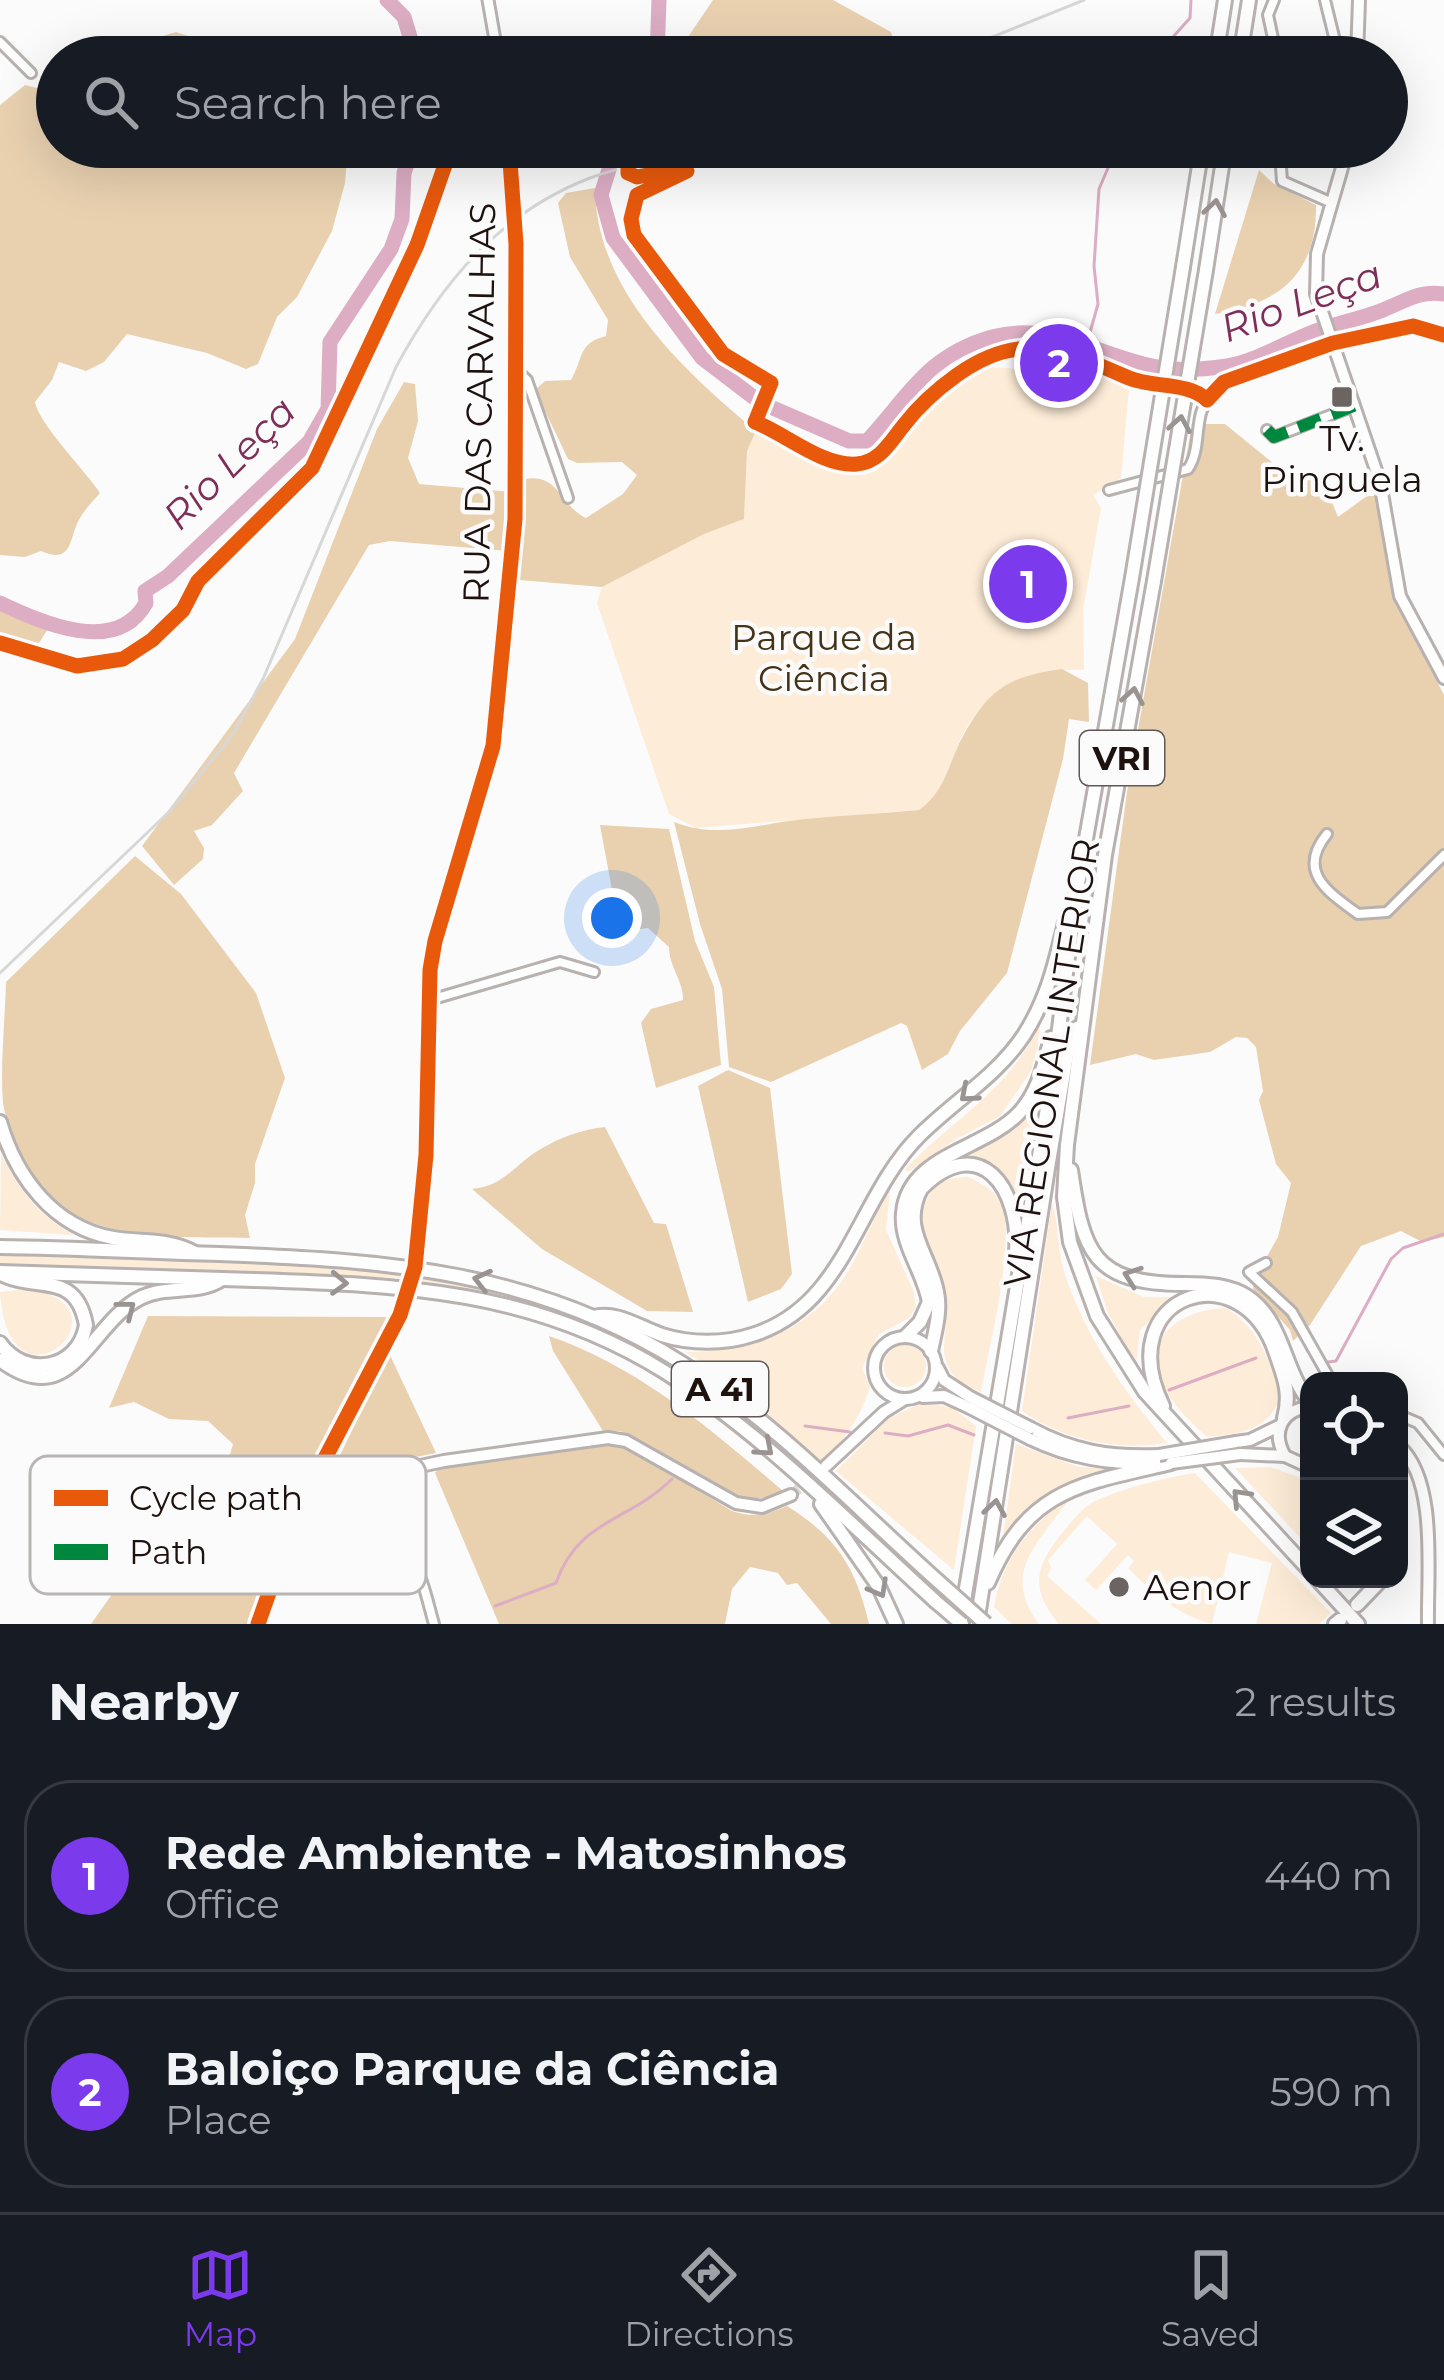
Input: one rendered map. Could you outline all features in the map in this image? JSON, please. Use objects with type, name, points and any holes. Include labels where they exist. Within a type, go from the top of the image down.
[{"type":"highway","points":[[1219,36],[1225,0]]},
{"type":"highway","points":[[1243,36],[1249,0]]},
{"type":"highway","name":"VIA REGIONAL INTERIOR","points":[[961,1624],[1055,1061],[1075,901],[1199,168]]},
{"type":"highway","name":"VIA REGIONAL INTERIOR","points":[[1222,168],[1105,855],[1064,1197],[1070,1243],[1084,1286],[1122,1361],[1172,1424],[1300,1560]]},
{"type":"highway","points":[[593,1317],[609,1313],[667,1337],[726,1341],[775,1326],[812,1300],[837,1269],[900,1158],[1008,1057],[1026,1032],[1052,982],[1064,926],[1075,901]]},
{"type":"highway","points":[[906,1336],[920,1322],[928,1302],[903,1228],[908,1194],[922,1173],[992,1136],[1022,1109],[1041,1074],[1062,1002]]},
{"type":"highway","points":[[981,1624],[1068,1049],[1085,1005]]},
{"type":"highway","points":[[0,1122],[12,1160],[60,1215],[110,1237],[177,1243],[196,1254]]},
{"type":"highway","points":[[1067,1145],[1077,1217],[1088,1246],[1108,1267],[1140,1282],[1204,1285],[1245,1294],[1277,1330],[1300,1390]]},
{"type":"highway","points":[[934,1357],[937,1288],[912,1225],[921,1189],[941,1172],[977,1168],[1000,1181],[1008,1192],[1017,1232],[1011,1314]]},
{"type":"highway","name":"A 41","points":[[0,1247],[331,1258],[417,1266],[492,1282],[593,1317],[637,1336],[724,1391],[981,1624]]},
{"type":"highway","points":[[0,1273],[15,1281],[62,1287],[77,1300],[86,1325],[76,1347],[46,1367],[27,1365],[0,1343]]},
{"type":"highway","name":"A 41","points":[[0,1273],[425,1288],[544,1315],[625,1349],[692,1390],[961,1624]]},
{"type":"highway","points":[[0,1360],[32,1376],[58,1374],[79,1360],[110,1322],[139,1298],[165,1289],[211,1287],[222,1279]]},
{"type":"highway","points":[[1172,1424],[1150,1380],[1152,1334],[1158,1322],[1184,1301],[1217,1296],[1243,1304],[1258,1316],[1270,1336],[1289,1392],[1282,1422]]},
{"type":"highway","points":[[981,1601],[1008,1543],[1060,1494],[1165,1459]]},
{"type":"highway","points":[[810,1488],[871,1573],[896,1624]]},
{"type":"highway","points":[[1325,1588],[1358,1624]]},
{"type":"highway","points":[[1357,1605],[1373,1588]]},
{"type":"main road","points":[[1358,36],[1359,0]]},
{"type":"main road","points":[[1342,168],[1315,275],[1324,316],[1380,482],[1400,596],[1444,678]]},
{"type":"main road","points":[[867,1428],[881,1388],[875,1359],[886,1342],[906,1336],[916,1338],[934,1357],[944,1380],[969,1402],[1062,1454],[1092,1462],[1165,1459],[1238,1448],[1300,1463]]},
{"type":"main road","points":[[826,1466],[884,1412],[929,1389],[934,1357]]},
{"type":"main road","points":[[881,1388],[910,1399],[944,1396],[969,1402]]},
{"type":"main road","points":[[1238,1448],[1300,1407]]},
{"type":"main road","points":[[1282,1422],[1278,1442],[1285,1456]]},
{"type":"main road","points":[[426,1466],[617,1438],[736,1503],[762,1507],[791,1495]]},
{"type":"main road","points":[[1408,1457],[1424,1491],[1428,1624]]},
{"type":"street","points":[[488,0],[494,36]]},
{"type":"street","points":[[1272,36],[1268,15],[1274,0]]},
{"type":"street","points":[[1325,0],[1334,36]]},
{"type":"street","points":[[0,42],[31,73]]},
{"type":"street","name":"RUA DAS CARVALHAS","points":[[326,1456],[400,1316],[421,1238],[435,941],[493,746],[515,519],[516,244],[511,168]]},
{"type":"street","points":[[1282,168],[1282,181],[1333,204]]},
{"type":"street","points":[[1109,490],[1188,469],[1203,408],[1224,382],[1333,342]]},
{"type":"street","points":[[516,370],[527,380],[568,498]]},
{"type":"street","points":[[1267,430],[1274,437],[1356,405]]},
{"type":"street","points":[[1327,834],[1314,850],[1317,877],[1358,914],[1387,912],[1444,855]]},
{"type":"street","points":[[430,1000],[560,962],[595,972]]},
{"type":"street","points":[[1266,1263],[1249,1272],[1292,1312],[1326,1372]]},
{"type":"street","points":[[1408,1419],[1418,1423],[1444,1455]]},
{"type":"street","name":"RUA DAS CARVALHAS","points":[[258,1624],[268,1594]]},
{"type":"street","points":[[425,1594],[434,1624]]},
{"type":"green space","name":"Parque da Ciência","points":[[991,367],[1130,377],[1121,478],[1093,495],[1101,508],[1083,610],[1084,670],[1027,676],[997,692],[972,720],[940,786],[919,810],[696,828],[669,814],[597,603],[602,587],[704,534],[744,519],[747,451],[756,431],[864,475],[876,471],[943,390]]},
{"type":"green space","points":[[1040,1023],[1031,1071],[1000,1116],[908,1172],[905,1169],[1014,1066]]},
{"type":"green space","points":[[1034,1101],[1020,1200],[996,1169],[959,1158],[1019,1126]]},
{"type":"green space","points":[[1,1153],[30,1200],[74,1235],[0,1230]]},
{"type":"green space","points":[[968,1177],[996,1196],[1005,1224],[1003,1271],[981,1392],[962,1383],[946,1361],[947,1303],[922,1221],[928,1197],[939,1183]]},
{"type":"green space","points":[[890,1190],[886,1230],[916,1307],[909,1318],[879,1334],[862,1368],[870,1387],[862,1409],[822,1462],[740,1389],[686,1352],[753,1344],[810,1314],[842,1281]]},
{"type":"green space","points":[[1052,1203],[1062,1266],[1084,1321],[1122,1384],[1167,1443],[1092,1441],[1022,1411]]},
{"type":"green space","points":[[0,1255],[326,1265],[391,1272],[517,1297],[402,1278],[0,1265]]},
{"type":"green space","points":[[1096,1276],[1144,1297],[1175,1297],[1140,1330],[1136,1364],[1108,1313]]},
{"type":"green space","points":[[28,1289],[59,1300],[71,1315],[70,1333],[58,1347],[41,1354],[23,1350],[8,1331],[0,1292]]},
{"type":"green space","points":[[1226,1308],[1247,1325],[1262,1347],[1280,1399],[1259,1424],[1207,1437],[1167,1394],[1156,1354],[1160,1340],[1180,1320]]},
{"type":"green space","points":[[905,1345],[920,1351],[926,1366],[920,1381],[905,1387],[890,1381],[884,1366],[890,1351]]},
{"type":"green space","points":[[921,1403],[951,1407],[976,1426],[954,1570],[836,1471],[888,1419]]},
{"type":"green space","points":[[1016,1444],[1079,1467],[1111,1469],[1036,1501],[1003,1537]]},
{"type":"green space","points":[[1271,1467],[1300,1478],[1300,1537],[1235,1468]]},
{"type":"green space","points":[[1195,1473],[1300,1581],[1300,1588],[1307,1588],[1331,1613],[1319,1624],[1256,1624],[1272,1563],[1229,1552],[1212,1624],[1187,1615],[1157,1595],[1128,1568],[1134,1561],[1128,1555],[1096,1590],[1085,1580],[1117,1544],[1087,1516],[1048,1560],[1047,1576],[1101,1624],[1059,1624],[1039,1586],[1049,1551],[1091,1503]]},
{"type":"green space","points":[[1070,1498],[1037,1543],[1024,1572],[1023,1588],[1039,1624],[1012,1624],[994,1607],[1004,1573],[1030,1531]]},
{"type":"shaded area","points":[[713,0],[833,0],[892,36],[689,36]]},
{"type":"shaded area","points":[[25,85],[36,88],[36,168],[346,168],[332,231],[297,297],[277,317],[258,364],[246,369],[207,353],[127,334],[104,362],[86,371],[59,362],[35,402],[53,434],[100,493],[59,555],[41,551],[25,557],[0,555],[0,105]]},
{"type":"shaded area","points":[[1259,170],[1274,184],[1316,205],[1310,250],[1290,282],[1275,293],[1215,314]]},
{"type":"shaded area","points":[[595,188],[599,226],[627,294],[673,354],[756,431],[747,451],[744,519],[704,534],[602,587],[519,580],[518,552],[390,541],[369,545],[234,773],[243,791],[212,825],[194,831],[204,848],[203,859],[174,885],[142,846],[295,639],[377,429],[404,382],[415,384],[418,421],[408,458],[419,484],[513,492],[525,479],[536,478],[552,486],[586,518],[623,494],[637,475],[622,462],[568,459],[535,390],[545,381],[571,380],[586,347],[606,336],[608,320],[570,257],[558,203],[566,193]]},
{"type":"shaded area","points":[[1192,424],[1225,424],[1279,468],[1326,487],[1338,517],[1367,496],[1376,496],[1393,597],[1444,695],[1444,1237],[1422,1242],[1401,1231],[1361,1246],[1310,1325],[1293,1341],[1290,1330],[1253,1289],[1278,1237],[1291,1183],[1276,1164],[1259,1100],[1263,1091],[1256,1047],[1247,1038],[1236,1037],[1210,1052],[1154,1060],[1136,1054],[1090,1065],[1127,792]]},
{"type":"shaded area","points":[[0,597],[53,621],[39,643],[0,651]]},
{"type":"shaded area","points":[[1062,669],[1088,683],[1089,722],[1069,719],[1063,759],[1007,973],[960,1031],[948,1054],[922,1070],[907,1026],[901,1023],[771,1082],[729,1067],[722,989],[674,822],[723,830],[919,810],[941,785],[963,736],[992,696],[1015,681]]},
{"type":"shaded area","points":[[600,825],[669,829],[695,941],[714,987],[721,1065],[656,1088],[641,1023],[651,1009],[683,1000],[683,993],[669,947],[648,928],[626,931],[612,890]]},
{"type":"shaded area","points":[[135,856],[181,894],[256,993],[285,1078],[255,1164],[255,1183],[245,1215],[250,1238],[147,1235],[85,1220],[58,1204],[36,1180],[5,1114],[6,982]]},
{"type":"shaded area","points":[[728,1070],[770,1088],[792,1274],[781,1289],[748,1302],[698,1086]]},
{"type":"shaded area","points":[[605,1127],[654,1223],[666,1224],[693,1312],[647,1311],[542,1249],[472,1189],[500,1180],[555,1141]]},
{"type":"shaded area","points":[[148,1316],[387,1317],[318,1456],[230,1456],[233,1444],[208,1421],[169,1419],[134,1402],[109,1408]]},
{"type":"shaded area","points":[[549,1336],[644,1383],[783,1491],[757,1498],[729,1493],[620,1431],[603,1431],[553,1351]]},
{"type":"shaded area","points":[[389,1353],[436,1453],[340,1456]]},
{"type":"shaded area","points":[[606,1443],[624,1446],[732,1511],[760,1514],[787,1506],[819,1530],[842,1556],[858,1586],[869,1624],[831,1624],[797,1583],[787,1585],[778,1573],[750,1567],[732,1589],[725,1624],[499,1624],[435,1473],[439,1468]]},
{"type":"shaded area","points":[[112,1594],[266,1594],[257,1624],[91,1624]]},
{"type":"waterway","name":"Rio Leça","points":[[387,0],[404,17],[410,36]]},
{"type":"waterway","name":"Rio Leça","points":[[658,36],[659,0]]},
{"type":"waterway","points":[[1174,36],[1190,18],[1191,0]]},
{"type":"waterway","name":"Rio Leça","points":[[0,603],[56,626],[97,632],[116,628],[133,619],[146,603],[145,591],[168,576],[309,442],[328,409],[330,342],[391,249],[402,219],[406,168]]},
{"type":"waterway","name":"Rio Leça","points":[[609,168],[601,195],[613,238],[702,358],[761,403],[849,441],[867,441],[935,366],[992,337],[1036,333],[1162,368],[1211,368],[1249,360],[1413,297],[1444,294]]},
{"type":"waterway","points":[[1087,343],[1098,304],[1094,266],[1099,189],[1108,168]]},
{"type":"waterway","points":[[1328,1362],[1336,1361],[1391,1259],[1403,1248],[1444,1234]]},
{"type":"waterway","points":[[1169,1390],[1256,1358]]},
{"type":"waterway","points":[[1068,1418],[1129,1406]]},
{"type":"waterway","points":[[885,1433],[908,1436],[948,1425],[974,1435]]},
{"type":"waterway","points":[[805,1426],[850,1432]]},
{"type":"waterway","points":[[495,1606],[556,1583],[577,1546],[591,1533],[672,1479]]},
{"type":"tunnel","points":[[791,1495],[826,1467]]},
{"type":"tram line","points":[[995,36],[1084,0]]},
{"type":"tram line","points":[[0,973],[170,811],[233,734],[263,679],[396,367],[432,307],[500,231],[557,193],[624,168]]},
{"type":"marked path","points":[[1267,430],[1274,437],[1356,405]]},
{"type":"cycle path","points":[[0,643],[77,666],[123,659],[152,640],[183,610],[198,581],[312,468],[417,245],[444,168]]},
{"type":"cycle path","points":[[326,1456],[400,1315],[415,1267],[426,1155],[430,970],[493,746],[515,519],[516,244],[511,168]]},
{"type":"cycle path","points":[[628,168],[637,177],[683,168]]},
{"type":"cycle path","points":[[683,168],[687,171],[637,195],[631,219],[634,235],[723,354],[771,383],[755,422],[844,464],[878,455],[935,392],[1002,352],[1023,348],[1063,353],[1139,381],[1191,390],[1207,400],[1224,382],[1333,343],[1413,326],[1444,335]]},
{"type":"cycle path","points":[[258,1624],[269,1594]]},
{"type":"place","name":"Baloiço Parque da Ciência","points":[[1059,363]]},
{"type":"place","name":"Tv. Pinguela","points":[[1342,397]]},
{"type":"place","name":"Rede Ambiente - Matosinhos","points":[[1028,584]]},
{"type":"place","name":"Aenor","points":[[1119,1587]]}]
